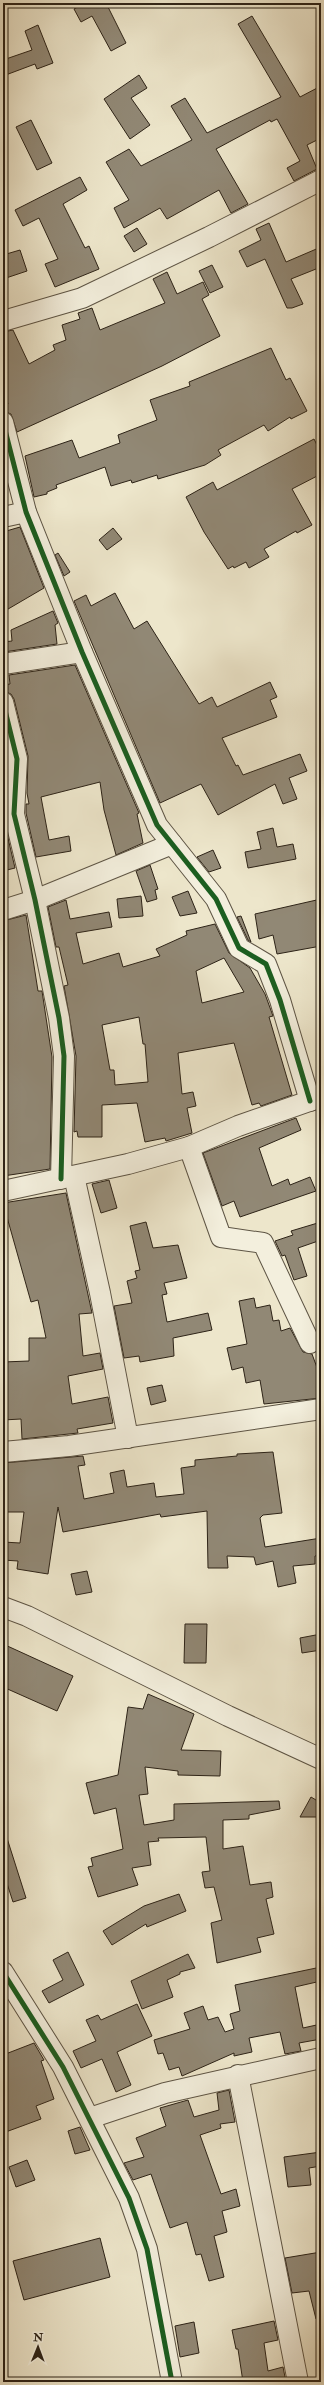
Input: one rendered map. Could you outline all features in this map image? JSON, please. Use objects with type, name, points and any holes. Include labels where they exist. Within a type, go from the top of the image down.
[{"type":"street","points":[[3,321],[82,298],[209,237],[321,180]]},
{"type":"street","points":[[3,422],[26,512],[82,652],[157,824],[216,899],[239,948],[266,964],[316,1099],[238,1126],[190,1147],[128,1164],[3,1192]]},
{"type":"street","points":[[3,517],[26,512]]},
{"type":"street","points":[[3,664],[82,652]]},
{"type":"street","points":[[3,702],[17,759],[14,814],[35,900],[59,1018],[64,1056],[68,1177],[100,1293],[128,1438]]},
{"type":"street","points":[[3,910],[35,900],[172,844]]},
{"type":"street","points":[[190,1147],[221,1237],[263,1243],[310,1343]]},
{"type":"street","points":[[3,1452],[69,1446],[321,1409]]},
{"type":"street","points":[[3,1607],[27,1616],[228,1716],[321,1759]]},
{"type":"street","points":[[3,1972],[63,2068],[90,2118],[129,2198],[147,2249],[172,2382]]},
{"type":"street","points":[[90,2118],[165,2093],[238,2075],[321,2058]]},
{"type":"street","points":[[238,2075],[298,2382]]},
{"type":"building","points":[[85,3],[116,3],[108,7],[126,43],[111,51],[92,16],[81,22],[74,9]]},
{"type":"building","points":[[252,16],[300,97],[321,86],[321,138],[307,145],[317,169],[294,181],[287,168],[300,161],[277,119],[271,122],[270,120],[216,149],[248,204],[231,213],[219,190],[167,219],[160,208],[124,228],[114,208],[129,200],[106,162],[129,149],[141,166],[192,140],[171,106],[185,98],[207,133],[281,97],[238,24]]},
{"type":"building","points":[[38,25],[53,63],[37,69],[35,64],[3,76],[3,60],[32,50],[25,31]]},
{"type":"building","points":[[139,75],[147,88],[131,98],[150,125],[130,139],[104,99]]},
{"type":"building","points":[[31,120],[52,163],[37,170],[16,127]]},
{"type":"building","points":[[80,177],[87,190],[63,204],[85,248],[89,246],[99,269],[55,287],[45,264],[58,259],[39,218],[23,226],[15,210]]},
{"type":"building","points":[[269,223],[286,262],[321,247],[321,267],[291,279],[303,304],[292,308],[287,308],[265,259],[247,267],[239,251],[261,240],[256,229]]},
{"type":"building","points":[[137,228],[147,244],[134,252],[124,236]]},
{"type":"building","points":[[20,250],[27,271],[3,279],[3,255]]},
{"type":"building","points":[[212,265],[223,287],[210,293],[199,271]]},
{"type":"building","points":[[167,272],[177,294],[203,282],[209,295],[202,299],[220,336],[162,366],[17,432],[11,414],[3,411],[3,405],[8,404],[3,387],[3,332],[13,330],[29,364],[55,350],[53,345],[66,340],[62,325],[80,319],[78,313],[92,308],[100,330],[165,303],[153,279]]},
{"type":"building","points":[[271,348],[286,380],[290,378],[307,411],[291,419],[290,417],[268,431],[264,425],[218,450],[221,455],[205,465],[158,479],[157,475],[132,483],[131,480],[111,486],[105,467],[56,485],[57,488],[47,492],[47,494],[34,497],[25,456],[72,440],[79,458],[120,443],[118,435],[157,420],[150,400],[190,386],[189,382]]},
{"type":"building","points":[[314,439],[321,453],[321,474],[292,489],[312,525],[297,533],[296,531],[264,549],[269,557],[249,568],[246,562],[234,568],[233,566],[228,569],[204,532],[186,497],[213,482],[217,490]]},
{"type":"building","points":[[20,527],[44,588],[3,612],[3,532]]},
{"type":"building","points":[[113,528],[122,539],[107,550],[99,540]]},
{"type":"building","points":[[58,553],[70,572],[64,576],[55,555]]},
{"type":"building","points":[[115,593],[134,629],[147,621],[199,704],[212,697],[217,707],[270,682],[277,697],[270,700],[277,717],[222,738],[236,766],[238,765],[243,775],[300,754],[307,771],[289,778],[297,799],[283,804],[275,784],[218,815],[201,784],[160,803],[74,601],[86,595],[91,606]]},
{"type":"building","points":[[53,611],[58,623],[55,625],[57,644],[4,652],[3,642],[12,641],[11,630]]},
{"type":"building","points":[[75,665],[139,813],[137,814],[143,843],[116,855],[104,810],[100,782],[41,797],[49,840],[69,836],[71,851],[36,857],[26,813],[26,804],[29,804],[27,793],[28,756],[14,699],[11,694],[3,691],[3,685],[10,684],[9,675]]},
{"type":"building","points":[[3,817],[15,868],[3,871]]},
{"type":"building","points":[[273,828],[277,847],[293,844],[296,859],[248,868],[245,852],[261,849],[257,832]]},
{"type":"building","points":[[213,850],[221,868],[209,872],[197,857]]},
{"type":"building","points":[[150,865],[158,889],[155,890],[157,899],[147,902],[136,871]]},
{"type":"building","points":[[188,891],[197,913],[180,916],[172,897]]},
{"type":"building","points":[[141,896],[143,916],[119,918],[117,899]]},
{"type":"building","points":[[321,899],[321,916],[317,917],[321,934],[321,946],[277,954],[273,935],[259,939],[255,914]]},
{"type":"building","points":[[66,900],[70,919],[109,912],[112,927],[76,933],[83,964],[119,953],[123,967],[160,956],[156,949],[187,935],[186,931],[215,924],[229,953],[250,968],[265,994],[273,1016],[269,1017],[292,1095],[261,1106],[259,1103],[252,1105],[234,1043],[178,1053],[182,1094],[193,1092],[196,1106],[187,1108],[192,1133],[166,1141],[165,1138],[145,1142],[137,1103],[102,1105],[102,1137],[78,1137],[77,1131],[74,1132],[76,1056],[64,986],[68,985],[59,947],[56,947],[48,907]],"holes":[[[224,958],[244,992],[202,1003],[196,971]],[[139,1017],[143,1044],[145,1044],[148,1082],[115,1085],[114,1070],[110,1070],[102,1025]]]},
{"type":"building","points":[[26,915],[38,991],[42,991],[52,1057],[50,1169],[3,1176],[3,921]]},
{"type":"building","points":[[241,916],[251,942],[248,940],[237,917]]},
{"type":"building","points":[[296,1118],[301,1130],[259,1148],[272,1186],[288,1179],[290,1185],[310,1177],[316,1191],[240,1217],[234,1201],[222,1206],[203,1153]]},
{"type":"building","points":[[109,1180],[117,1208],[101,1213],[92,1184]]},
{"type":"building","points":[[66,1193],[92,1313],[79,1314],[83,1356],[100,1353],[103,1369],[68,1376],[72,1404],[108,1397],[113,1423],[77,1429],[78,1433],[22,1439],[21,1419],[3,1420],[3,1362],[29,1361],[29,1338],[46,1338],[38,1300],[31,1302],[3,1203]]},
{"type":"building","points":[[146,1222],[153,1248],[178,1245],[187,1278],[164,1283],[167,1294],[162,1295],[167,1322],[208,1313],[212,1330],[173,1338],[174,1356],[140,1362],[139,1356],[124,1358],[114,1306],[132,1303],[127,1281],[137,1278],[135,1271],[140,1270],[130,1226]]},
{"type":"building","points":[[321,1222],[321,1240],[298,1248],[307,1276],[294,1280],[285,1255],[282,1256],[275,1241],[293,1235],[291,1231]]},
{"type":"building","points":[[254,1298],[256,1308],[270,1305],[273,1321],[279,1320],[281,1331],[290,1328],[303,1352],[312,1354],[319,1373],[321,1398],[264,1404],[260,1380],[246,1383],[243,1367],[232,1370],[227,1348],[247,1344],[239,1301]]},
{"type":"building","points":[[162,1385],[166,1401],[151,1405],[147,1388]]},
{"type":"building","points":[[273,1452],[282,1513],[263,1515],[260,1518],[265,1547],[321,1538],[321,1555],[315,1556],[315,1564],[293,1566],[296,1583],[278,1587],[273,1561],[256,1565],[254,1557],[227,1556],[228,1568],[208,1568],[207,1511],[161,1517],[160,1514],[63,1532],[58,1507],[48,1574],[17,1569],[18,1561],[3,1560],[3,1542],[20,1543],[24,1512],[3,1512],[3,1463],[83,1456],[85,1465],[78,1466],[84,1499],[114,1493],[110,1473],[124,1470],[127,1487],[154,1483],[156,1497],[184,1494],[181,1468],[195,1466],[195,1460],[237,1456],[237,1454]]},
{"type":"building","points":[[87,1571],[92,1592],[76,1595],[71,1574]]},
{"type":"building","points":[[185,1624],[207,1624],[206,1663],[184,1663]]},
{"type":"building","points":[[321,1634],[321,1650],[302,1653],[300,1638]]},
{"type":"building","points":[[3,1644],[73,1676],[57,1711],[3,1687]]},
{"type":"building","points":[[148,1694],[194,1714],[181,1750],[221,1751],[220,1776],[178,1775],[178,1771],[145,1767],[148,1794],[139,1795],[144,1825],[174,1820],[174,1804],[279,1801],[280,1809],[249,1815],[249,1819],[223,1820],[223,1849],[243,1846],[250,1885],[271,1882],[273,1897],[266,1899],[274,1934],[257,1938],[261,1952],[217,1963],[211,1923],[222,1920],[214,1887],[205,1888],[202,1872],[210,1871],[206,1837],[158,1838],[159,1841],[148,1842],[151,1865],[132,1868],[138,1885],[98,1897],[88,1867],[93,1866],[91,1858],[123,1849],[116,1808],[94,1814],[86,1783],[118,1775],[128,1707],[143,1709]]},
{"type":"building","points":[[311,1797],[321,1803],[321,1817],[300,1817]]},
{"type":"building","points":[[3,1835],[6,1835],[26,1898],[13,1902],[3,1871]]},
{"type":"building","points":[[179,1894],[186,1911],[147,1927],[146,1924],[112,1945],[103,1931],[144,1906]]},
{"type":"building","points":[[68,1952],[84,1985],[49,2003],[42,1991],[63,1980],[53,1960]]},
{"type":"building","points":[[188,1954],[195,1968],[180,1972],[180,1974],[167,1980],[173,1997],[142,2009],[131,1981]]},
{"type":"building","points":[[321,1967],[321,1981],[295,1987],[303,2028],[321,2024],[321,2039],[299,2043],[301,2051],[285,2054],[280,2032],[249,2038],[252,2052],[234,2056],[234,2053],[182,2076],[179,2067],[169,2070],[163,2053],[158,2054],[154,2040],[190,2029],[184,2013],[203,2006],[208,2020],[218,2017],[225,2032],[234,2029],[230,2014],[240,2011],[235,1985]]},
{"type":"building","points":[[137,2004],[152,2036],[117,2052],[131,2085],[116,2092],[102,2059],[81,2068],[73,2051],[96,2041],[86,2020],[98,2015],[101,2020]]},
{"type":"building","points":[[34,2043],[44,2060],[41,2061],[54,2099],[36,2106],[41,2119],[3,2133],[3,2101],[7,2100],[3,2082],[3,2055]]},
{"type":"building","points":[[229,2090],[235,2122],[220,2124],[221,2128],[200,2135],[221,2194],[236,2189],[240,2206],[222,2211],[227,2232],[214,2236],[224,2277],[209,2281],[201,2254],[196,2255],[187,2222],[170,2228],[151,2174],[133,2180],[124,2163],[144,2157],[136,2138],[166,2126],[160,2108],[188,2100],[194,2117],[219,2110],[217,2093]]},
{"type":"building","points":[[80,2127],[90,2150],[75,2154],[68,2131]]},
{"type":"building","points":[[321,2152],[321,2166],[309,2168],[311,2185],[288,2187],[284,2157]]},
{"type":"building","points":[[27,2160],[35,2180],[16,2187],[9,2167]]},
{"type":"building","points":[[100,2238],[110,2277],[24,2300],[13,2261]]},
{"type":"building","points":[[321,2252],[321,2318],[316,2319],[309,2291],[292,2293],[285,2258]]},
{"type":"building","points":[[274,2321],[278,2340],[264,2343],[268,2371],[283,2367],[286,2382],[243,2382],[238,2349],[236,2349],[232,2330]]},
{"type":"building","points":[[194,2322],[199,2353],[180,2357],[175,2326]]},
{"type":"cycle path","points":[[3,422],[26,512],[82,652],[157,825],[216,899],[239,948],[266,964],[280,1000],[310,1101]]},
{"type":"cycle path","points":[[3,702],[17,759],[14,814],[35,900],[59,1018],[64,1056],[61,1179]]},
{"type":"cycle path","points":[[3,1972],[63,2067],[129,2198],[147,2249],[172,2382]]}]
